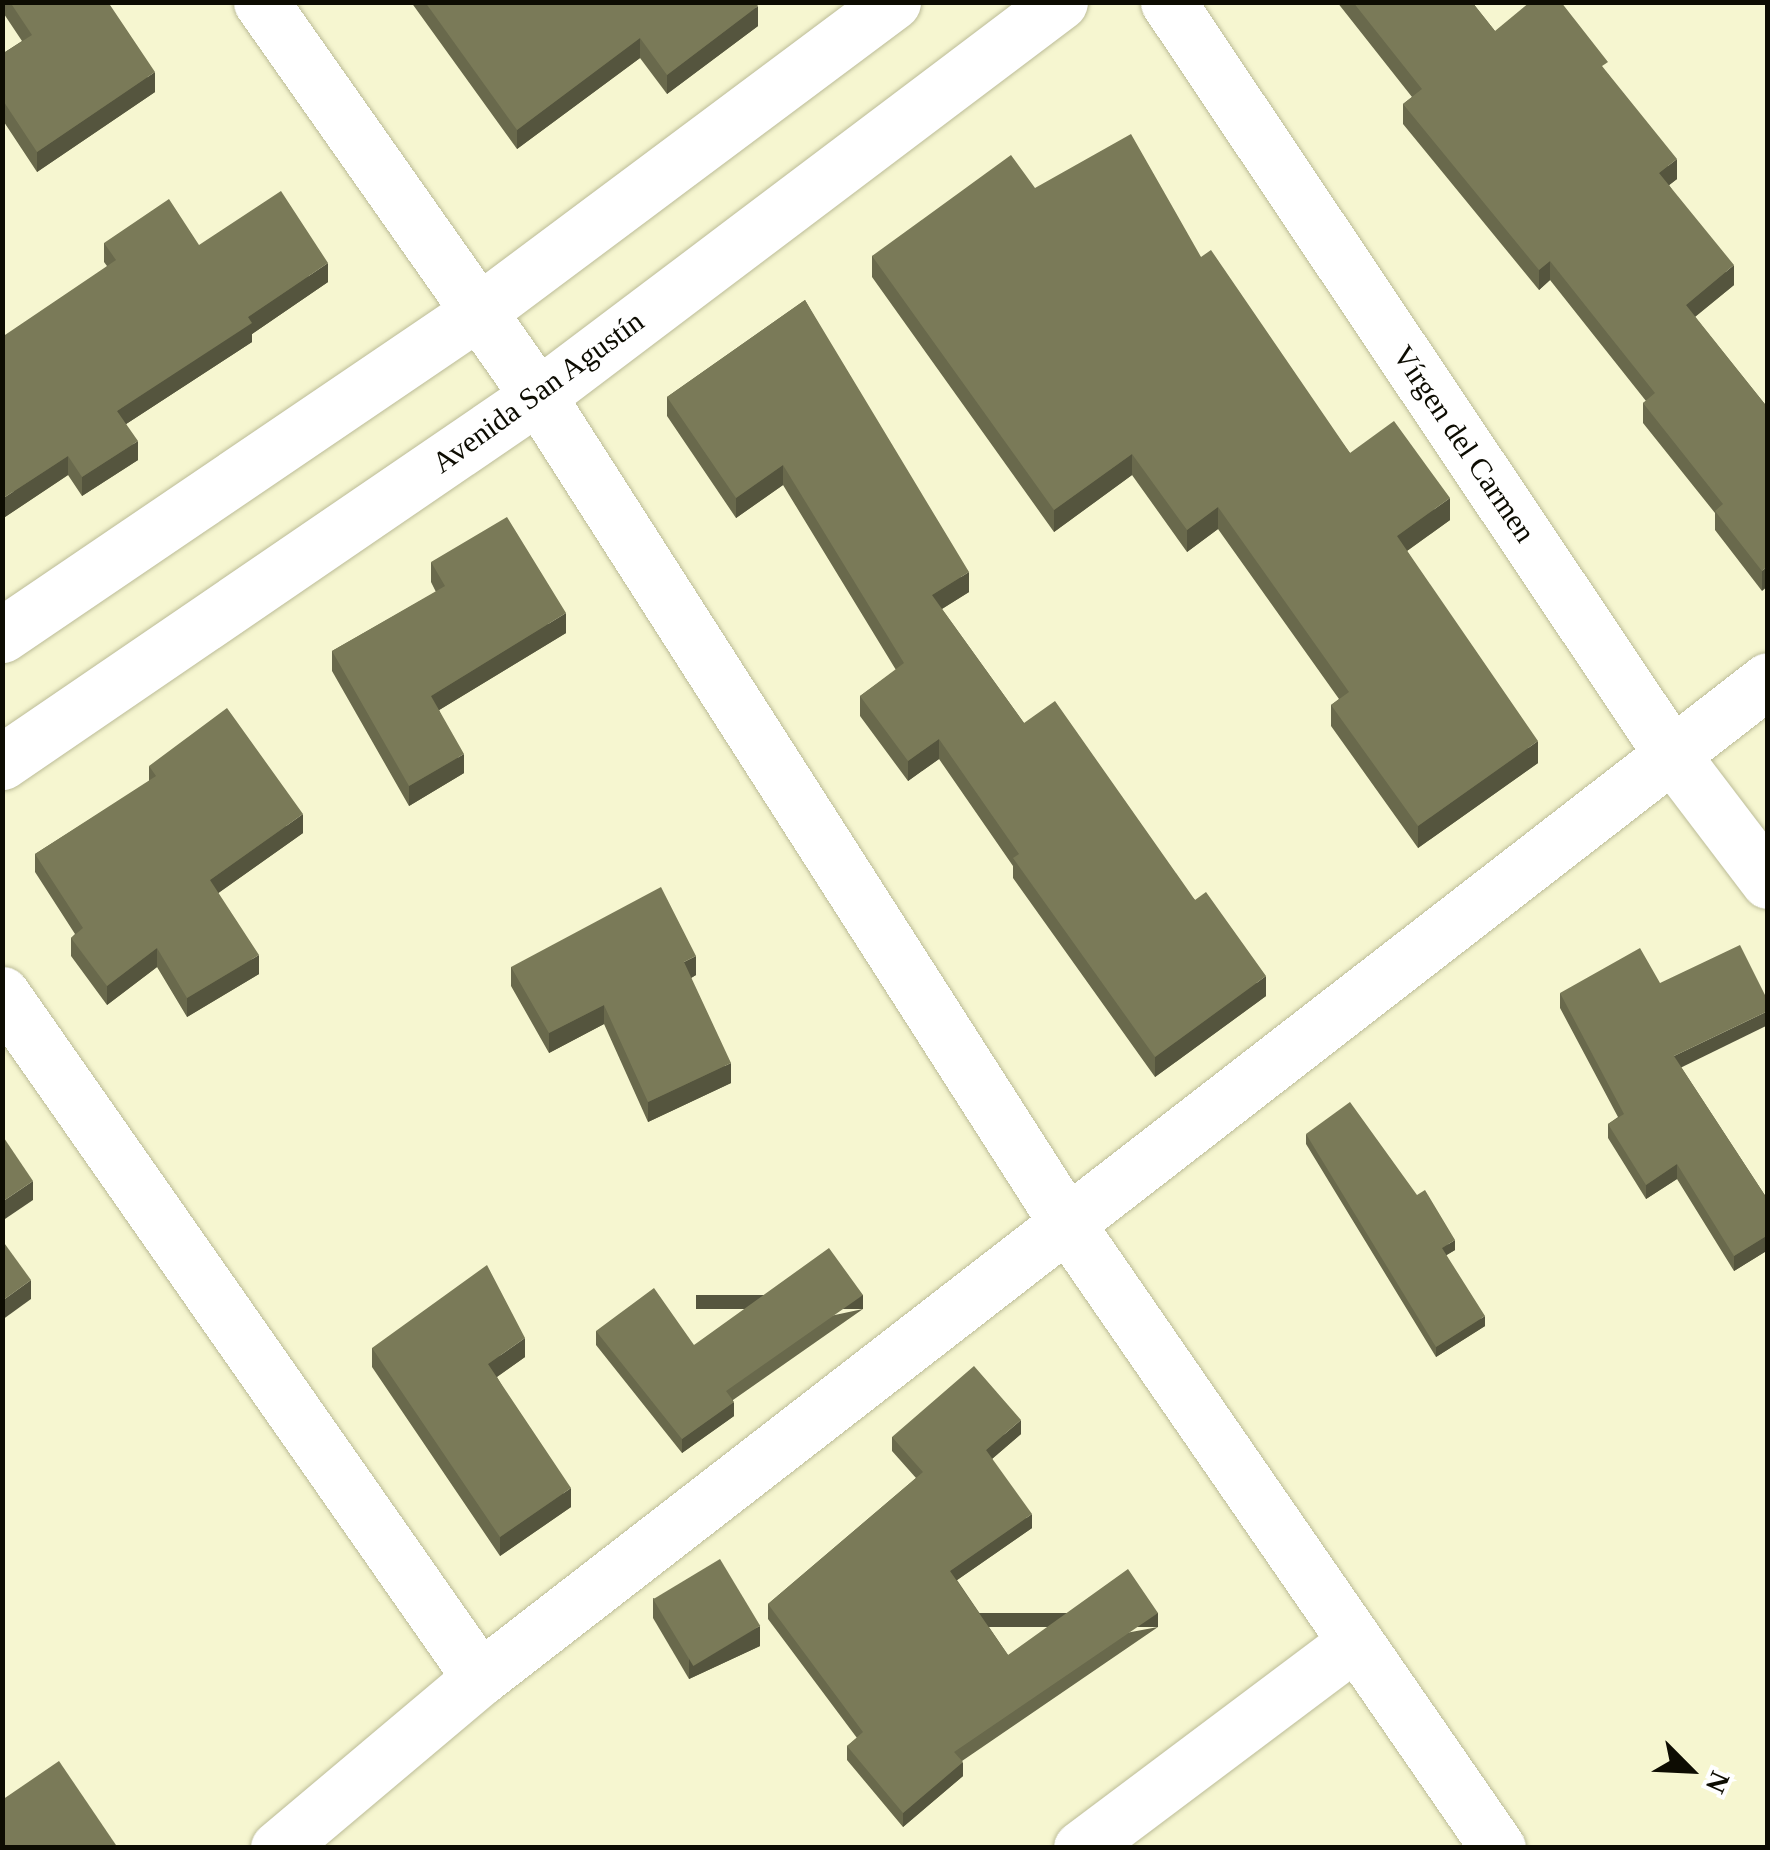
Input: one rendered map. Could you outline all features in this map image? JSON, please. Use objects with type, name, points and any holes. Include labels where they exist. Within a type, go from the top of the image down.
[{"type":"street","points":[[261,2],[538,396],[1068,1225],[1498,1848]]},
{"type":"street","points":[[2,635],[478,312],[893,2]]},
{"type":"street","name":"Avenida San Agustín","points":[[2,762],[538,396],[1060,2]]},
{"type":"street","name":"Vírgen del Carmen","points":[[1168,2],[1670,752],[1768,881]]},
{"type":"street","points":[[278,1848],[480,1678],[1068,1225],[1670,752],[1768,680]]},
{"type":"street","points":[[2,994],[480,1678]]},
{"type":"street","points":[[1081,1848],[1354,1643]]},
{"type":"building","points":[[10,2],[108,2],[155,72],[37,152],[2,99],[2,54],[32,35]]},
{"type":"building","points":[[425,2],[755,2],[758,6],[667,75],[640,38],[517,130]]},
{"type":"building","points":[[1353,2],[1472,2],[1495,31],[1530,2],[1561,2],[1608,62],[1602,66],[1677,159],[1659,173],[1734,265],[1686,305],[1768,408],[1768,566],[1762,571],[1715,511],[1723,504],[1643,403],[1655,393],[1550,261],[1539,270],[1403,104],[1422,89]]},
{"type":"building","points":[[1131,134],[1201,257],[1211,250],[1350,453],[1394,421],[1450,498],[1397,536],[1538,741],[1418,826],[1331,705],[1349,692],[1218,507],[1187,530],[1132,454],[1054,510],[872,256],[1011,155],[1035,188]]},
{"type":"building","points":[[281,191],[328,263],[248,317],[252,323],[117,411],[138,441],[82,477],[68,456],[2,499],[2,337],[116,260],[104,243],[169,199],[199,245]]},
{"type":"building","points":[[805,300],[969,572],[932,595],[1024,723],[1055,701],[1195,900],[1206,892],[1266,976],[1155,1057],[1013,858],[1019,854],[939,739],[908,761],[860,696],[904,663],[783,465],[736,498],[667,397]]},
{"type":"building","points":[[507,517],[566,613],[431,696],[464,754],[409,786],[332,651],[445,586],[431,562]]},
{"type":"building","points":[[227,708],[303,814],[210,880],[259,955],[187,998],[157,948],[107,986],[71,938],[83,928],[35,854],[156,776],[149,766]]},
{"type":"building","points":[[661,887],[696,956],[684,962],[731,1063],[648,1102],[604,1005],[549,1033],[511,967]]},
{"type":"building","points":[[1740,945],[1768,1001],[1768,1011],[1674,1056],[1768,1200],[1768,1235],[1734,1256],[1677,1164],[1646,1185],[1608,1124],[1624,1114],[1560,993],[1640,948],[1660,983]]},
{"type":"building","points":[[1350,1102],[1417,1195],[1425,1190],[1455,1240],[1442,1248],[1485,1316],[1436,1347],[1306,1134]]},
{"type":"building","points":[[2,1135],[33,1181],[2,1202]]},
{"type":"building","points":[[2,1240],[31,1280],[2,1301]]},
{"type":"building","points":[[829,1248],[863,1295],[726,1391],[734,1402],[682,1439],[596,1331],[654,1288],[694,1345]]},
{"type":"building","points":[[487,1265],[525,1338],[488,1364],[571,1488],[500,1537],[372,1348]]},
{"type":"building","points":[[974,1366],[1021,1420],[986,1450],[1032,1514],[950,1571],[1008,1655],[1128,1569],[1158,1613],[954,1752],[963,1762],[903,1813],[847,1746],[863,1732],[768,1604],[923,1472],[892,1437]]},
{"type":"building","points":[[720,1559],[760,1626],[693,1666],[653,1599]]},
{"type":"building","points":[[59,1761],[118,1848],[2,1848],[2,1800]]}]
